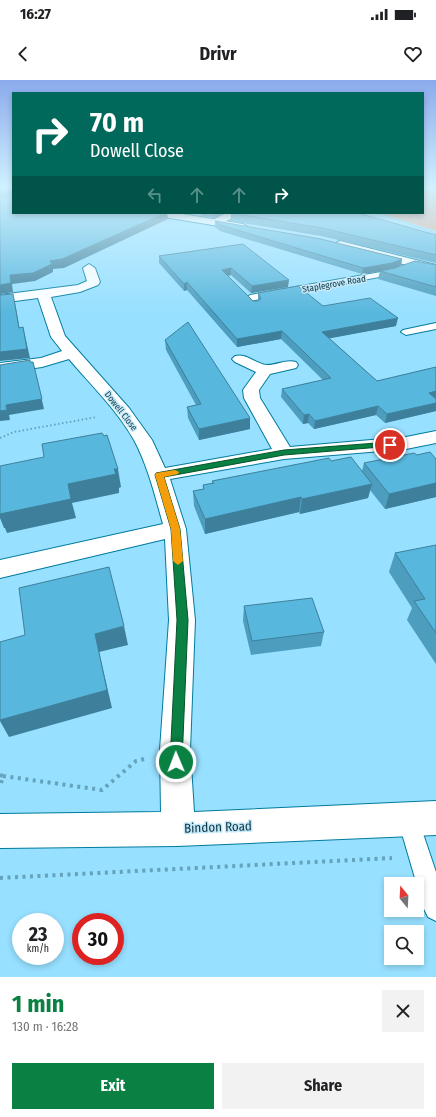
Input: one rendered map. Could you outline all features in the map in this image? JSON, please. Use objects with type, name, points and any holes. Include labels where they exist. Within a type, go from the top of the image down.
[{"type":"street","points":[[327,241],[436,268]]},
{"type":"street","points":[[0,299],[43,294],[89,285],[94,282],[89,268]]},
{"type":"street","name":"Dowell Close","points":[[43,294],[58,337],[123,412],[143,440],[159,475],[176,529],[182,620],[175,750],[178,799],[176,829]]},
{"type":"street","points":[[0,368],[42,362],[72,353]]},
{"type":"street","points":[[240,359],[265,370],[290,365]]},
{"type":"street","points":[[265,370],[251,390],[252,398],[284,453]]},
{"type":"street","points":[[159,475],[284,453],[406,443],[436,437]]},
{"type":"street","points":[[0,569],[176,529]]},
{"type":"street","name":"Bindon Road","points":[[0,831],[176,829],[423,819]]},
{"type":"lane","name":"Staplegrove Road","points":[[257,305],[247,296],[393,273],[416,263]]},
{"type":"lane","points":[[406,332],[436,326]]},
{"type":"lane","points":[[423,819],[420,856],[436,910]]},
{"type":"path","points":[[0,438],[14,432],[123,412]]},
{"type":"path","points":[[0,787],[2,775],[102,790],[136,761],[175,750]]},
{"type":"path","points":[[0,878],[420,856]]},
{"type":"building","points":[[0,230],[127,230],[62,259],[50,261],[52,264],[33,273],[10,275],[11,283],[0,285]]},
{"type":"building","points":[[236,230],[267,230],[321,239],[402,259],[392,263],[363,268]]},
{"type":"building","points":[[330,230],[418,230],[436,235],[436,255]]},
{"type":"building","points":[[243,244],[289,280],[252,286],[231,268],[222,270],[253,301],[261,299],[258,293],[298,286],[323,306],[370,298],[398,318],[322,332],[377,381],[436,367],[436,391],[429,393],[436,399],[436,403],[387,414],[378,406],[315,421],[309,414],[304,415],[282,389],[331,378],[282,331],[237,339],[187,282],[184,284],[159,256]]},
{"type":"building","points":[[415,261],[436,265],[436,287],[380,271],[395,268]]},
{"type":"building","points":[[13,294],[19,328],[23,327],[27,349],[0,352],[0,295]]},
{"type":"building","points":[[188,322],[250,418],[199,429],[187,407],[201,404],[165,340]]},
{"type":"building","points":[[30,360],[30,362],[33,362],[42,399],[6,405],[7,410],[0,411],[0,365]]},
{"type":"building","points":[[102,433],[104,436],[107,435],[118,469],[114,469],[116,474],[68,484],[71,499],[0,514],[0,466],[44,457],[42,444]]},
{"type":"building","points":[[430,452],[436,459],[436,483],[389,494],[364,463],[414,453],[417,455]]},
{"type":"building","points":[[351,457],[372,484],[302,499],[301,497],[205,519],[193,491],[204,489],[203,485],[214,483],[212,481],[329,458],[331,461]]},
{"type":"building","points":[[436,545],[436,633],[414,601],[425,599],[395,553]]},
{"type":"building","points":[[109,567],[124,626],[95,634],[107,690],[0,720],[0,642],[25,635],[19,588]]},
{"type":"building","points":[[312,598],[324,632],[252,641],[244,606]]},
{"type":"slow traffic","points":[[175,472],[159,475],[176,529],[178,561]]},
{"type":"route","points":[[176,762],[175,750],[182,620],[176,529],[159,475],[284,453],[340,447],[390,445]]}]
